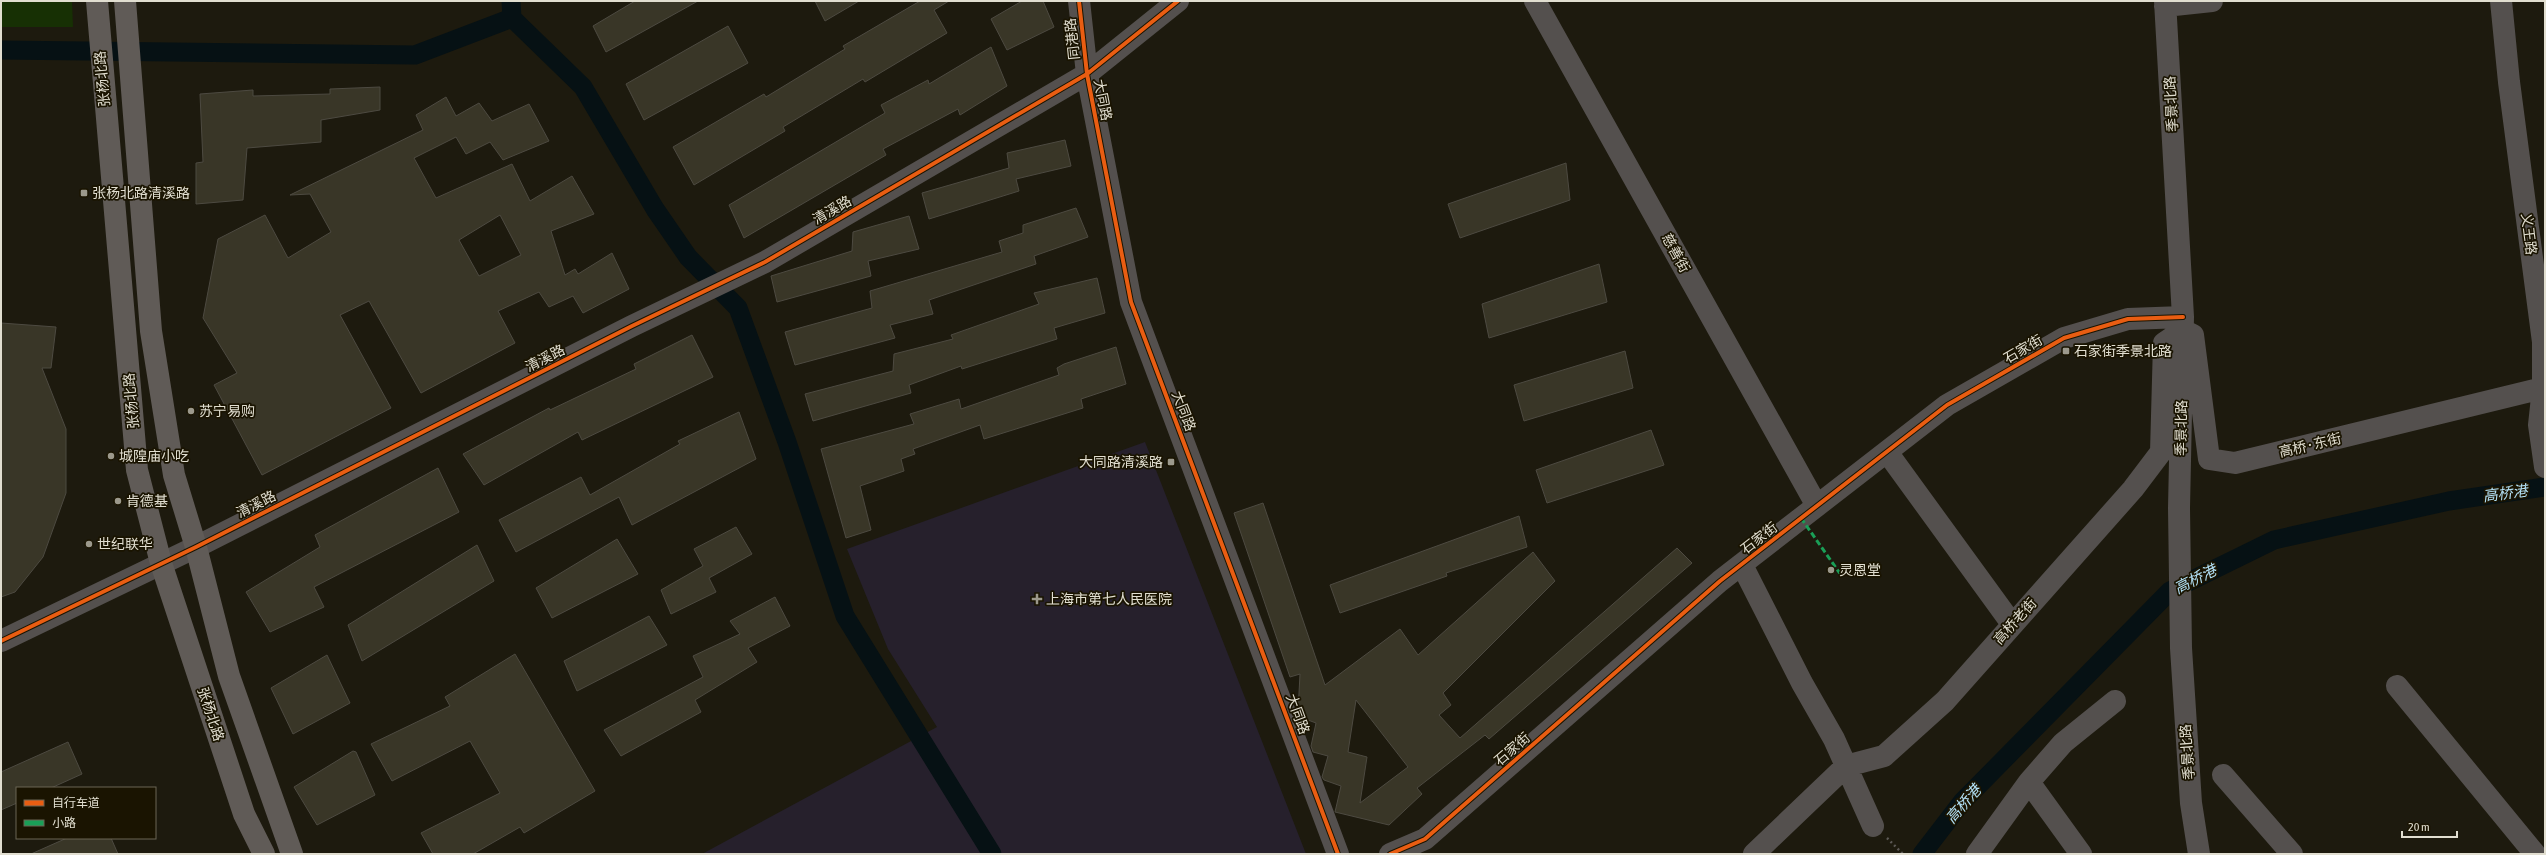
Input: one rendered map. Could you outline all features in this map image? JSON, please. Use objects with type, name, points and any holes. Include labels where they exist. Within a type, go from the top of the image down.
[{"type":"main road","name":"张杨北路","points":[[97,1],[101,64],[137,470],[161,563],[244,814],[264,854]]},
{"type":"main road","name":"张杨北路","points":[[125,1],[151,331],[174,475],[196,547],[230,676],[292,854]]},
{"type":"street","name":"同港路","points":[[1079,1],[1087,74]]},
{"type":"street","name":"大同路","points":[[1178,1],[1087,74],[1132,302],[1338,854]]},
{"type":"street","name":"慈善街","points":[[1535,1],[1817,506]]},
{"type":"street","points":[[2165,3],[2212,1]]},
{"type":"street","name":"义王路","points":[[2502,1],[2509,82],[2544,341],[2543,388],[2539,425],[2545,467]]},
{"type":"street","name":"季景北路","points":[[2165,3],[2183,324],[2179,508],[2181,648],[2190,803],[2199,854]]},
{"type":"street","name":"清溪路","points":[[1,641],[196,547],[674,306],[765,262],[1087,74]]},
{"type":"street","name":"石家街","points":[[1390,854],[1425,839],[1742,565],[1947,405],[2064,338],[2128,319],[2183,324]]},
{"type":"street","name":"高桥 • 东街","points":[[2183,324],[2193,335],[2209,459],[2236,463],[2543,388]]},
{"type":"street","name":"高桥老街","points":[[1754,854],[1846,766],[1884,756],[1945,701],[2133,489],[2161,452],[2164,343],[2183,324]]},
{"type":"street","points":[[1887,452],[2012,624]]},
{"type":"street","points":[[1742,565],[1846,766],[1873,826]]},
{"type":"street","points":[[2397,686],[2535,854]]},
{"type":"street","points":[[1977,854],[2029,782],[2063,743],[2115,701]]},
{"type":"street","points":[[2223,776],[2292,854]]},
{"type":"street","points":[[2029,782],[2081,854]]},
{"type":"shaded area","name":"上海市第七人民医院","points":[[1145,442],[1306,854],[702,854],[937,727],[888,649],[847,549]]},
{"type":"green space","points":[[1,1],[72,1],[73,27],[1,27]]},
{"type":"building","points":[[635,1],[698,1],[606,52],[593,26]]},
{"type":"building","points":[[815,1],[859,1],[825,21]]},
{"type":"building","points":[[920,1],[949,1],[934,10],[947,33],[865,82],[863,79],[783,127],[785,131],[694,185],[673,147],[764,94],[766,97],[845,49],[843,46]]},
{"type":"building","points":[[1022,1],[1043,1],[1054,27],[1007,50],[991,19]]},
{"type":"building","points":[[728,26],[748,63],[644,120],[626,84]]},
{"type":"building","points":[[991,47],[1007,86],[960,115],[958,109],[883,149],[886,155],[744,238],[729,205],[885,113],[881,105],[928,80],[929,84]]},
{"type":"building","points":[[380,87],[380,110],[321,120],[321,142],[247,148],[243,200],[196,204],[196,163],[203,162],[200,94],[253,90],[253,96],[330,94],[330,89]]},
{"type":"building","points":[[446,97],[456,116],[479,103],[492,121],[529,104],[549,141],[503,160],[490,142],[466,154],[456,137],[414,158],[436,198],[512,164],[530,201],[572,176],[594,214],[551,231],[565,275],[575,269],[578,274],[612,253],[629,289],[583,313],[573,296],[549,307],[539,292],[498,311],[515,343],[421,393],[369,301],[340,315],[391,408],[262,475],[214,385],[237,373],[203,318],[218,239],[265,215],[288,258],[331,232],[310,194],[290,195],[423,130],[416,115]],"holes":[[[500,215],[521,255],[479,276],[459,240]]]},
{"type":"building","points":[[1065,140],[1071,166],[1016,179],[1019,191],[929,219],[922,193],[1009,168],[1007,153]]},
{"type":"building","points":[[1566,163],[1570,200],[1460,238],[1448,204]]},
{"type":"building","points":[[1076,208],[1088,237],[1034,256],[1036,264],[929,300],[933,314],[890,325],[895,338],[795,365],[785,332],[872,308],[870,291],[1002,252],[999,241],[1023,233],[1023,225]]},
{"type":"building","points":[[909,216],[919,249],[868,261],[871,276],[777,302],[771,276],[852,251],[853,232]]},
{"type":"building","points":[[1599,264],[1607,302],[1489,338],[1482,304]]},
{"type":"building","points":[[1097,278],[1105,313],[1054,328],[1057,339],[962,369],[961,366],[909,385],[911,393],[813,421],[805,394],[893,371],[894,354],[953,339],[951,335],[1039,304],[1034,293]]},
{"type":"building","points":[[1,323],[56,327],[51,368],[42,368],[66,429],[66,493],[43,557],[15,592],[1,597]]},
{"type":"building","points":[[692,335],[713,377],[582,440],[578,432],[484,485],[463,454],[549,408],[550,410],[636,369],[634,364]]},
{"type":"building","points":[[1116,347],[1126,384],[1081,399],[1083,408],[984,439],[980,425],[913,449],[915,454],[901,459],[904,471],[860,486],[871,530],[846,538],[821,449],[914,424],[910,414],[959,399],[961,409],[1059,375],[1057,368],[1064,364]]},
{"type":"building","points":[[1625,351],[1633,388],[1524,421],[1514,385]]},
{"type":"building","points":[[739,412],[756,459],[632,525],[619,497],[516,552],[499,520],[581,477],[590,495],[680,444],[678,441]]},
{"type":"building","points":[[1651,430],[1664,465],[1547,503],[1536,470]]},
{"type":"building","points":[[438,468],[459,512],[314,587],[324,607],[270,632],[246,592],[320,547],[315,535]]},
{"type":"building","points":[[1263,503],[1325,685],[1400,629],[1418,655],[1533,552],[1555,581],[1443,693],[1451,705],[1439,715],[1460,738],[1677,548],[1692,563],[1489,739],[1485,735],[1417,788],[1422,794],[1389,825],[1335,812],[1341,786],[1324,780],[1322,777],[1328,756],[1313,752],[1311,746],[1316,723],[1300,717],[1298,712],[1300,674],[1290,677],[1234,513]],"holes":[[[1356,700],[1408,767],[1360,803],[1367,757],[1348,752]]]},
{"type":"building","points":[[1519,516],[1527,547],[1446,573],[1447,576],[1340,613],[1330,585]]},
{"type":"building","points":[[736,527],[752,554],[709,578],[716,592],[671,614],[661,590],[703,566],[694,549]]},
{"type":"building","points":[[617,539],[638,574],[552,618],[536,588]]},
{"type":"building","points":[[477,545],[494,581],[362,661],[348,625]]},
{"type":"building","points":[[775,597],[790,626],[748,648],[757,662],[695,700],[701,712],[621,756],[604,730],[703,677],[693,656],[740,634],[730,621]]},
{"type":"building","points":[[649,616],[667,645],[577,691],[564,661]]},
{"type":"building","points":[[515,654],[595,791],[524,833],[520,827],[473,854],[433,854],[421,833],[500,793],[470,741],[392,781],[371,744],[450,706],[445,697]]},
{"type":"building","points":[[327,655],[350,703],[293,734],[271,688]]},
{"type":"building","points":[[68,742],[82,774],[53,787],[16,787],[16,803],[1,810],[1,772]]},
{"type":"building","points":[[353,751],[356,752],[375,795],[317,825],[294,787]]},
{"type":"building","points":[[65,839],[111,839],[118,854],[31,854]]},
{"type":"waterway","points":[[511,1],[512,18],[583,87],[655,209],[688,257],[738,308],[787,442],[845,616],[992,854]]},
{"type":"waterway","points":[[1,50],[415,55],[512,18]]},
{"type":"waterway","name":"高桥港","points":[[1922,854],[1962,802],[2170,591],[2274,540],[2449,501],[2545,487]]},
{"type":"marked path","points":[[1801,518],[1841,575]]},
{"type":"cycle path","points":[[1079,1],[1087,74],[1131,302],[1338,854]]},
{"type":"cycle path","points":[[1,641],[196,547],[632,326],[765,262],[1087,74],[1178,1]]},
{"type":"cycle path","points":[[1390,854],[1425,839],[1720,581],[1947,405],[2064,338],[2128,319],[2183,317]]},
{"type":"place","name":"张杨北路清溪路","points":[[84,193]]},
{"type":"place","name":"石家街季景北路","points":[[2066,351]]},
{"type":"place","name":"苏宁易购","points":[[191,411]]},
{"type":"place","name":"城隍庙小吃","points":[[111,456]]},
{"type":"place","name":"大同路清溪路","points":[[1171,462]]},
{"type":"place","name":"肯德基","points":[[118,501]]},
{"type":"place","name":"世纪联华","points":[[89,544]]},
{"type":"place","name":"灵恩堂","points":[[1831,570]]},
{"type":"place","name":"上海市第七人民医院","points":[[1037,599]]}]
